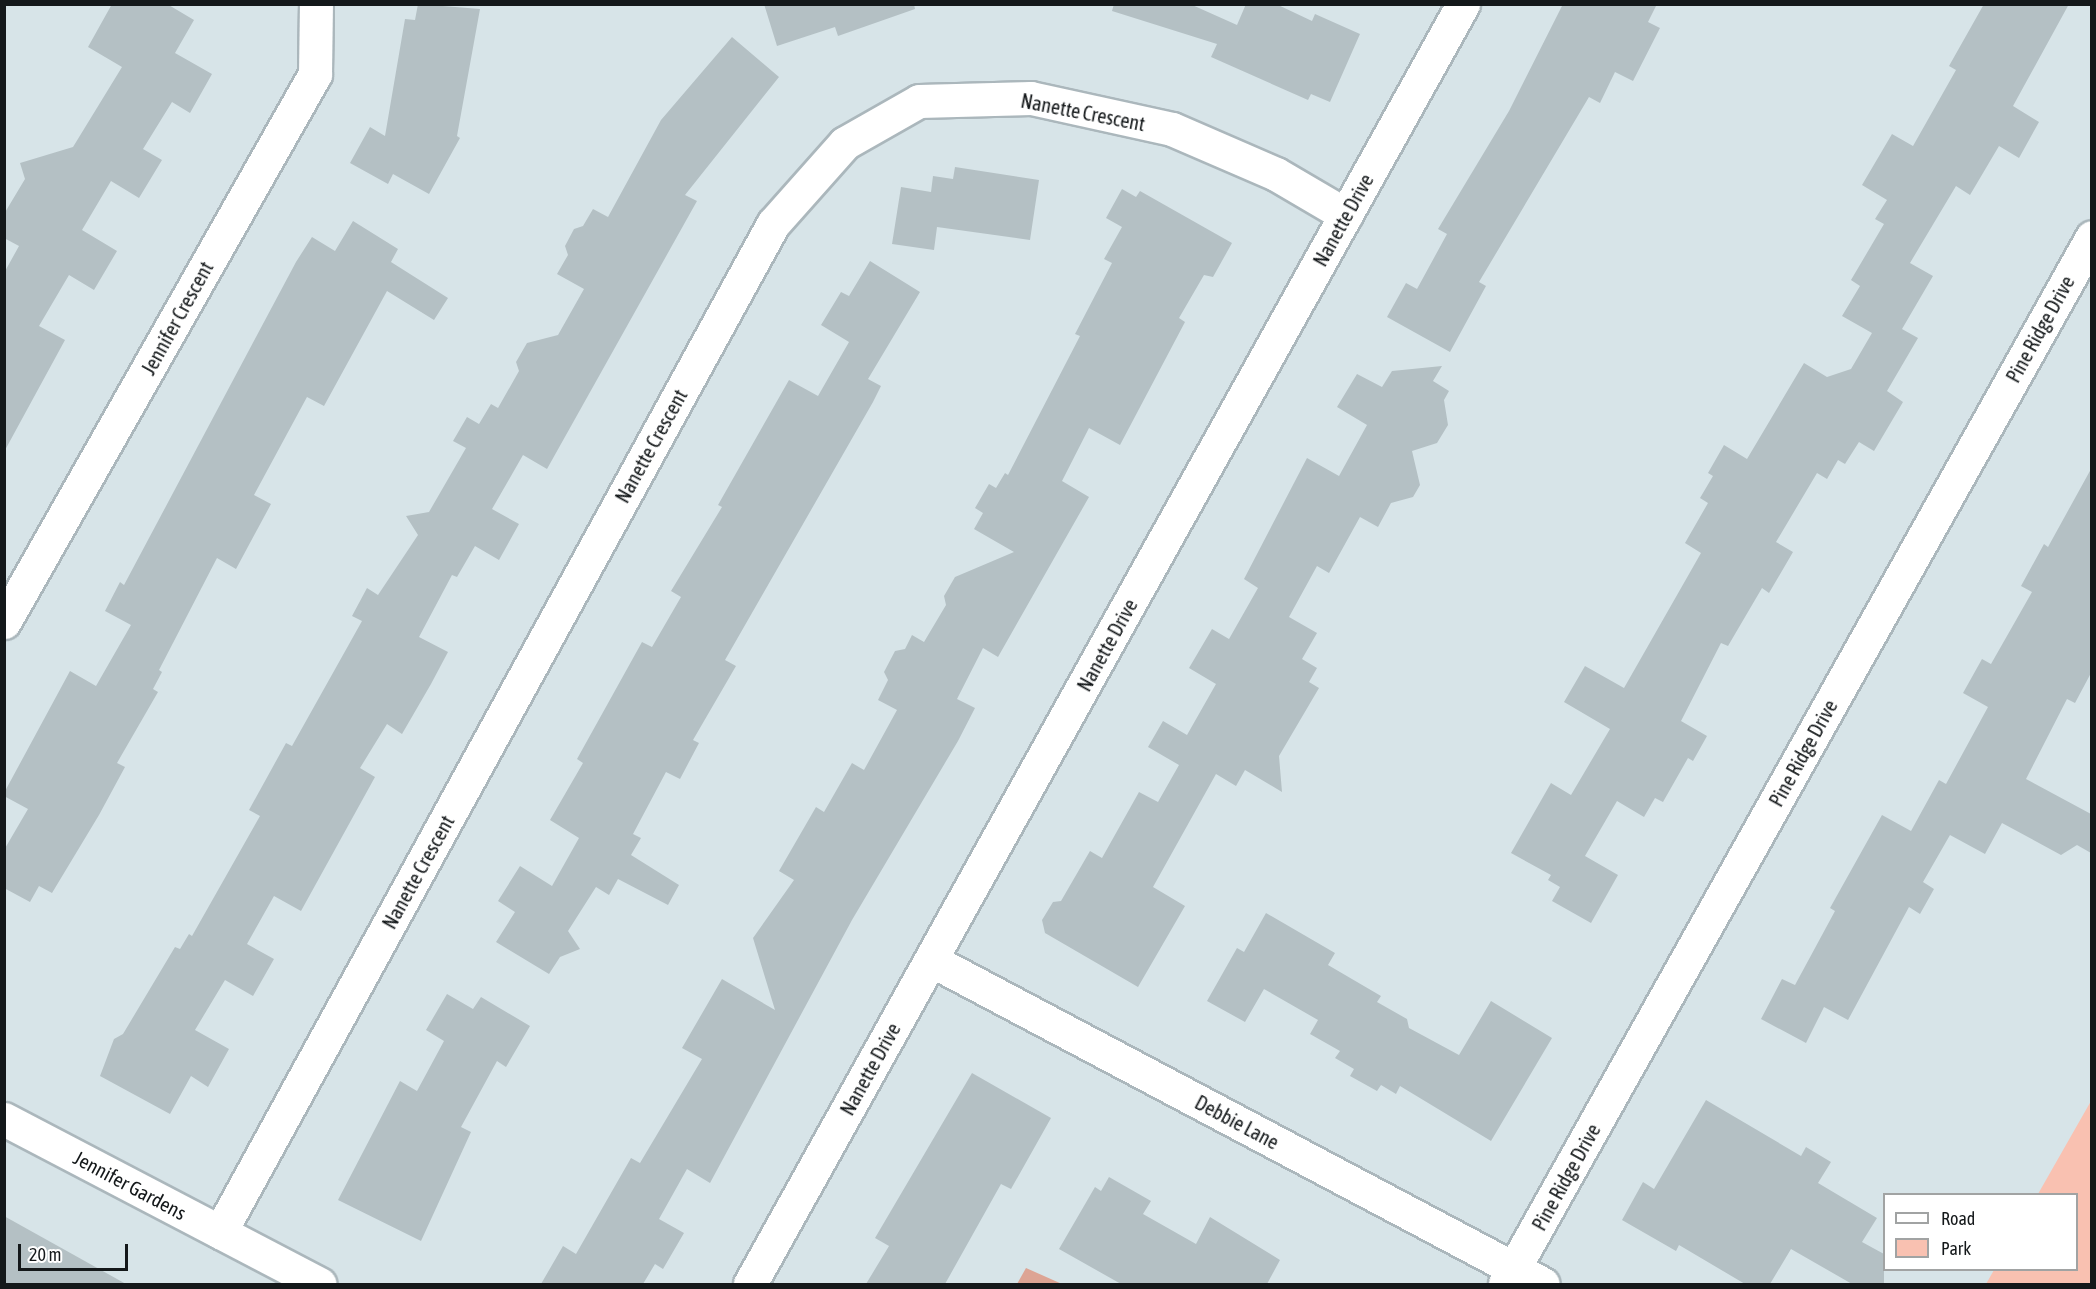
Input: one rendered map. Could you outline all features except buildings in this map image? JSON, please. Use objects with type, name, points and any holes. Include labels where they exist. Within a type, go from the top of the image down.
[{"type":"street","name":"Jennifer Crescent","points":[[4,622],[315,74],[316,4]]},
{"type":"street","name":"Nanette Drive","points":[[750,1284],[1463,4]]},
{"type":"street","name":"Nanette Crescent","points":[[220,1232],[773,224],[845,143],[919,101],[1031,98],[1172,129],[1276,174],[1346,215]]},
{"type":"street","name":"Pine Ridge Drive","points":[[1510,1277],[2091,237]]},
{"type":"street","name":"Debbie Lane","points":[[932,960],[1510,1277],[1543,1284]]},
{"type":"street","name":"Jennifer Gardens","points":[[4,1119],[319,1284]]},
{"type":"green space","points":[[2091,1101],[2091,1284],[1986,1284],[1993,1271],[2078,1271],[2078,1193],[2039,1193]]},
{"type":"shaded area","points":[[1026,1268],[1062,1284],[1017,1284]]}]
